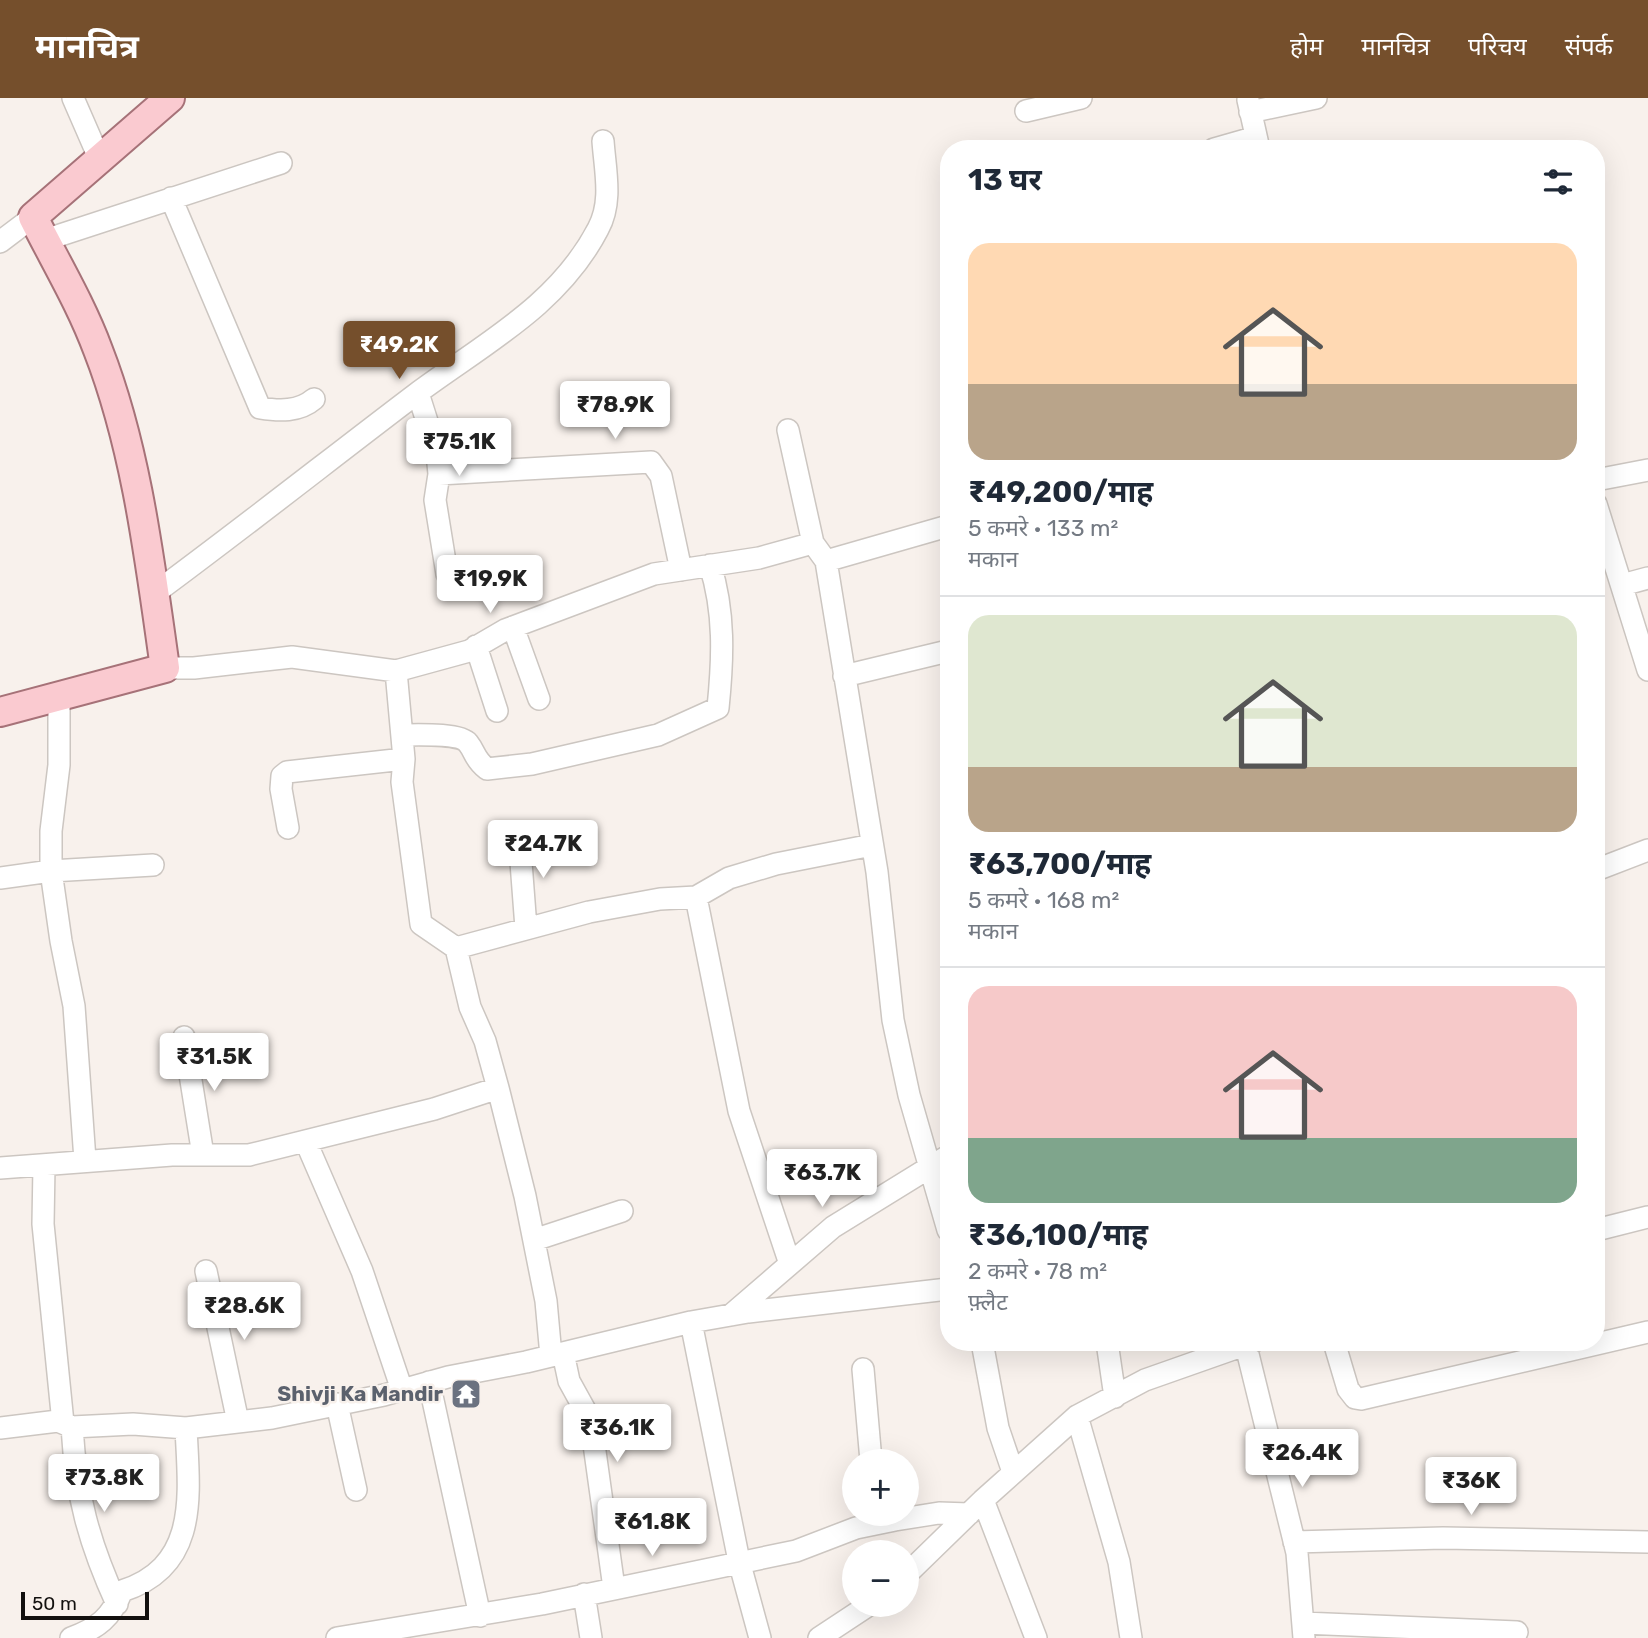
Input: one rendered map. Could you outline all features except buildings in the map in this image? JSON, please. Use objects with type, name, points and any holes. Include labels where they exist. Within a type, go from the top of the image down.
[{"type":"main road","points":[[0,712],[165,668],[155,593],[114,400],[85,320],[39,228],[100,160],[170,98]]},
{"type":"street","points":[[73,98],[100,160]]},
{"type":"street","points":[[1026,111],[1081,98]]},
{"type":"street","points":[[1257,140],[1249,105],[1316,98]]},
{"type":"street","points":[[155,593],[418,393],[524,319],[577,263],[599,228],[606,207],[603,141]]},
{"type":"street","points":[[0,242],[39,228],[171,198],[281,163]]},
{"type":"street","points":[[171,198],[260,408],[280,411],[307,405],[314,399]]},
{"type":"street","points":[[418,393],[435,445],[439,474],[435,500],[447,574]]},
{"type":"street","points":[[788,430],[813,543],[826,561],[872,845],[893,1020],[940,1203]]},
{"type":"street","points":[[439,474],[651,462],[662,475],[681,570]]},
{"type":"street","points":[[1605,478],[1648,470]]},
{"type":"street","points":[[826,561],[940,528]]},
{"type":"street","points":[[1605,532],[1648,670]]},
{"type":"street","points":[[165,668],[194,668],[292,657],[396,671],[477,646],[513,627],[654,574],[759,558],[813,543]]},
{"type":"street","points":[[402,735],[460,737],[468,743],[475,759],[487,769],[532,764],[659,735],[718,708],[724,649],[718,590],[710,565]]},
{"type":"street","points":[[1622,585],[1648,578]]},
{"type":"street","points":[[513,627],[539,699]]},
{"type":"street","points":[[477,646],[497,711]]},
{"type":"street","points":[[844,676],[940,653]]},
{"type":"street","points":[[396,671],[404,760],[402,782],[421,924],[456,948],[470,1007],[485,1041],[534,1240],[557,1354],[592,1430],[614,1588]]},
{"type":"street","points":[[59,696],[58,765],[51,831],[51,871],[74,1006],[85,1160]]},
{"type":"street","points":[[288,828],[281,781],[286,772],[404,760]]},
{"type":"street","points":[[519,836],[526,928]]},
{"type":"street","points":[[456,948],[526,928],[660,898],[696,897],[729,878],[776,864],[872,845]]},
{"type":"street","points":[[1605,867],[1648,850]]},
{"type":"street","points":[[0,878],[51,871],[153,866]]},
{"type":"street","points":[[696,897],[739,1111],[790,1264]]},
{"type":"street","points":[[184,1037],[203,1155]]},
{"type":"street","points":[[0,1168],[44,1166],[85,1160],[249,1154],[434,1109],[498,1088]]},
{"type":"street","points":[[306,1142],[362,1271],[402,1390]]},
{"type":"street","points":[[732,1315],[833,1227],[940,1160]]},
{"type":"street","points":[[44,1166],[43,1224],[67,1425],[86,1530],[117,1604]]},
{"type":"street","points":[[534,1240],[622,1211]]},
{"type":"street","points":[[1605,1226],[1648,1217]]},
{"type":"street","points":[[206,1271],[238,1422]]},
{"type":"street","points":[[0,1428],[58,1421],[67,1425],[134,1424],[186,1428],[238,1422],[402,1390],[691,1322],[940,1290]]},
{"type":"street","points":[[691,1322],[739,1561],[760,1638]]},
{"type":"street","points":[[1605,1342],[1648,1332]]},
{"type":"street","points":[[984,1351],[998,1428],[1013,1472]]},
{"type":"street","points":[[1108,1351],[1115,1397]]},
{"type":"street","points":[[919,1562],[1013,1472],[1077,1416],[1145,1380],[1230,1351]]},
{"type":"street","points":[[1252,1351],[1294,1542],[1304,1630],[1517,1632]]},
{"type":"street","points":[[1337,1351],[1351,1395],[1361,1399],[1567,1351]]},
{"type":"street","points":[[863,1369],[870,1449]]},
{"type":"street","points":[[429,1382],[480,1616]]},
{"type":"street","points":[[337,1404],[356,1490]]},
{"type":"street","points":[[1077,1416],[1119,1562],[1130,1638]]},
{"type":"street","points":[[71,1638],[97,1628],[117,1604],[122,1591],[142,1584],[174,1554],[184,1533],[188,1498],[186,1428]]},
{"type":"street","points":[[919,1515],[976,1507]]},
{"type":"street","points":[[976,1507],[1036,1638]]},
{"type":"street","points":[[337,1638],[480,1616],[796,1551],[858,1526]]},
{"type":"street","points":[[1294,1542],[1443,1538],[1648,1542]]},
{"type":"street","points":[[584,1594],[591,1638]]},
{"type":"street","points":[[819,1638],[851,1617]]},
{"type":"place","name":"Shivji Ka Mandir","points":[[466,1394]]}]
